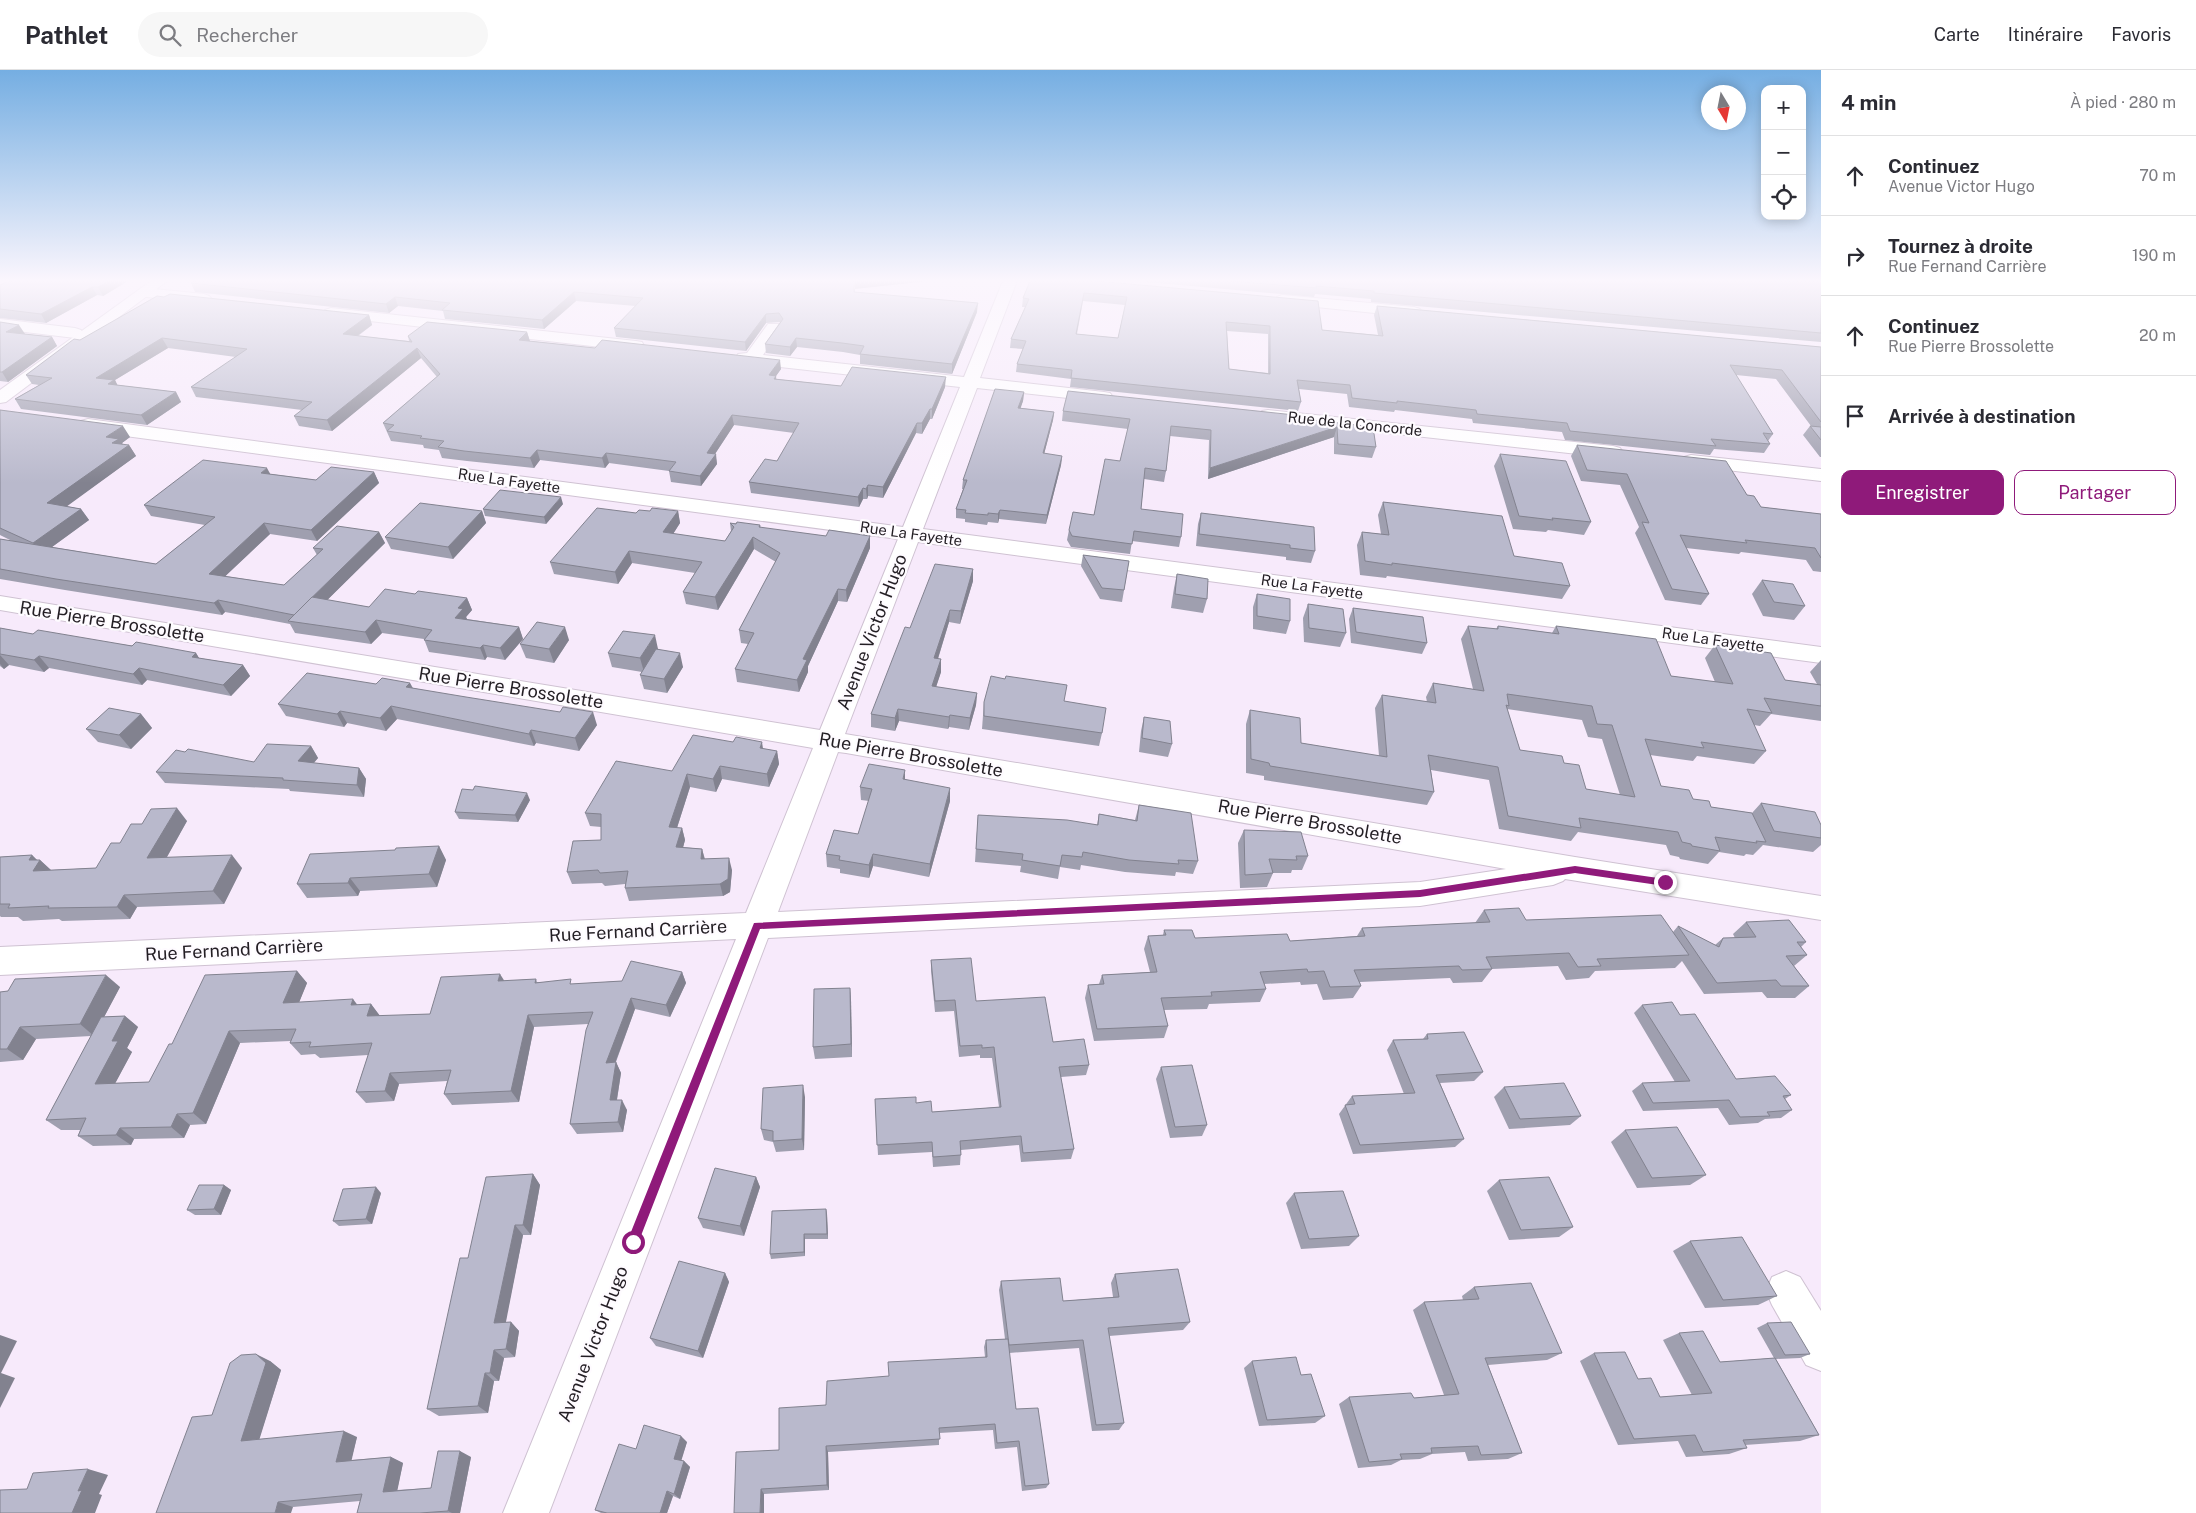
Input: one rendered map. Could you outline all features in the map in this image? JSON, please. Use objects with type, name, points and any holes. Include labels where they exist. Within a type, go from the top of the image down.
[{"type":"street","points":[[0,387],[54,348]]},
{"type":"street","points":[[3,408],[73,348]]},
{"type":"street","points":[[752,358],[759,348]]},
{"type":"street","name":"Avenue Victor Hugo","points":[[526,1513],[983,348]]},
{"type":"street","points":[[732,356],[1119,398]]},
{"type":"street","name":"Rue de la Concorde","points":[[1247,412],[1630,454]]},
{"type":"street","name":"Rue La Fayette","points":[[69,422],[1821,655]]},
{"type":"street","points":[[1678,459],[1821,475]]},
{"type":"street","name":"Rue Pierre Brossolette","points":[[0,603],[830,741],[1575,869],[1821,908]]},
{"type":"street","name":"Rue Fernand Carrière","points":[[0,961],[1420,894],[1575,869]]},
{"type":"street","points":[[1786,1291],[1821,1350]]},
{"type":"building","points":[[0,348],[36,348],[2,372],[0,372]]},
{"type":"building","points":[[62,348],[145,348],[96,378],[114,380],[108,384],[176,392],[141,415],[15,399],[52,378],[26,375]]},
{"type":"building","points":[[242,348],[417,348],[327,420],[294,416],[312,402],[191,387],[247,349]]},
{"type":"building","points":[[417,348],[676,348],[780,360],[769,375],[776,376],[774,379],[841,386],[852,367],[946,377],[932,409],[930,409],[922,423],[917,423],[883,487],[868,485],[866,489],[863,488],[858,497],[749,482],[765,459],[777,461],[799,423],[732,415],[707,453],[716,454],[700,476],[669,471],[676,462],[606,453],[602,458],[537,450],[530,458],[464,451],[438,447],[444,441],[387,431],[394,425],[383,423],[440,374]]},
{"type":"building","points":[[863,348],[959,348],[952,364],[860,354]]},
{"type":"building","points":[[1023,348],[1228,348],[1229,369],[1270,374],[1270,348],[1821,348],[1821,422],[1782,370],[1730,365],[1773,434],[1763,433],[1770,444],[1711,439],[1716,446],[1570,431],[1567,423],[1477,414],[1476,410],[1352,398],[1350,385],[1297,380],[1301,402],[1071,378],[1072,370],[1017,364]]},
{"type":"building","points":[[995,389],[1024,392],[1018,408],[1054,412],[1043,453],[1062,456],[1047,515],[1000,510],[998,514],[988,513],[988,515],[965,513],[966,510],[956,509],[967,480],[963,480]]},
{"type":"building","points":[[1068,391],[1304,416],[1304,419],[1373,427],[1376,447],[1338,444],[1337,427],[1210,468],[1211,430],[1171,426],[1166,471],[1145,468],[1141,509],[1183,514],[1181,537],[1134,531],[1132,544],[1072,536],[1069,530],[1073,512],[1094,515],[1105,459],[1120,461],[1130,419],[1063,411]]},
{"type":"building","points":[[0,410],[123,426],[106,437],[119,439],[112,443],[129,445],[47,503],[81,509],[33,543],[0,528]]},
{"type":"building","points":[[1810,426],[1821,427],[1821,440]]},
{"type":"building","points":[[1577,445],[1726,461],[1747,495],[1754,496],[1761,507],[1821,514],[1821,558],[1815,548],[1745,540],[1747,543],[1680,535],[1709,594],[1672,589],[1642,522],[1649,523],[1627,474],[1587,470]]},
{"type":"building","points":[[1500,454],[1566,461],[1591,522],[1519,516]]},
{"type":"building","points":[[203,460],[267,468],[261,473],[316,480],[331,467],[374,472],[311,530],[264,523],[209,574],[284,585],[323,549],[313,548],[337,526],[379,532],[294,615],[218,600],[214,603],[0,569],[0,539],[156,564],[215,517],[144,505]]},
{"type":"building","points":[[500,490],[561,497],[544,517],[483,509]]},
{"type":"building","points":[[1383,502],[1502,516],[1514,556],[1562,563],[1570,586],[1365,561],[1362,532],[1389,535]]},
{"type":"building","points":[[420,503],[482,511],[448,547],[385,537]]},
{"type":"building","points":[[597,508],[636,513],[639,510],[650,511],[652,508],[678,511],[663,532],[725,541],[734,527],[730,523],[736,524],[737,522],[760,525],[759,527],[826,536],[829,530],[870,536],[846,590],[838,589],[803,659],[807,660],[797,680],[735,669],[754,633],[739,630],[780,553],[753,537],[715,597],[683,592],[702,562],[629,551],[615,572],[550,562]]},
{"type":"building","points":[[1201,513],[1314,527],[1315,551],[1290,548],[1290,545],[1199,534]]},
{"type":"building","points":[[1083,555],[1129,561],[1124,590],[1102,588]]},
{"type":"building","points":[[935,564],[973,569],[961,611],[950,610],[934,658],[941,659],[932,686],[977,693],[970,718],[950,715],[949,717],[898,709],[895,718],[871,714],[905,627],[910,628]]},
{"type":"building","points":[[1177,574],[1208,579],[1207,599],[1175,594]]},
{"type":"building","points":[[1762,580],[1793,584],[1805,606],[1774,602]]},
{"type":"building","points":[[385,589],[415,594],[418,591],[467,598],[458,608],[463,609],[455,618],[519,627],[500,648],[483,645],[480,648],[424,640],[432,630],[376,620],[365,632],[288,621],[312,597],[369,607]]},
{"type":"building","points":[[1257,594],[1290,599],[1290,621],[1257,616]]},
{"type":"building","points":[[1308,604],[1343,609],[1346,633],[1309,628]]},
{"type":"building","points":[[1353,608],[1423,617],[1427,643],[1356,632]]},
{"type":"building","points":[[537,622],[565,627],[549,649],[520,644]]},
{"type":"building","points":[[1468,626],[1498,629],[1498,626],[1559,634],[1556,626],[1656,639],[1671,676],[1733,684],[1715,645],[1771,653],[1785,680],[1821,685],[1821,706],[1764,698],[1772,713],[1747,709],[1766,751],[1701,742],[1704,748],[1645,739],[1661,786],[1689,790],[1693,799],[1709,801],[1711,807],[1752,813],[1766,842],[1756,841],[1757,843],[1715,837],[1720,851],[1692,846],[1682,842],[1678,832],[1579,818],[1581,828],[1508,816],[1498,767],[1428,755],[1434,792],[1270,766],[1269,763],[1251,759],[1250,710],[1300,718],[1301,743],[1387,757],[1382,695],[1436,703],[1433,683],[1484,691]],"holes":[[[1507,694],[1592,706],[1597,724],[1612,725],[1635,797],[1586,789],[1579,765],[1564,763],[1562,756],[1520,750],[1506,705],[1509,706]]]},
{"type":"building","points":[[0,628],[33,634],[38,630],[132,646],[136,642],[196,653],[192,657],[243,665],[223,685],[139,668],[133,674],[39,656],[34,660],[0,654]]},
{"type":"building","points":[[623,631],[655,635],[640,658],[608,653]]},
{"type":"building","points":[[656,649],[680,653],[664,679],[640,675]]},
{"type":"building","points":[[307,673],[376,684],[382,678],[410,683],[406,687],[466,697],[560,712],[563,707],[593,712],[575,738],[531,730],[529,734],[391,706],[380,718],[340,711],[337,714],[278,704]]},
{"type":"building","points":[[991,676],[1005,679],[1006,676],[1067,685],[1064,701],[1106,708],[1102,733],[984,716],[984,702]]},
{"type":"building","points":[[109,708],[141,714],[119,735],[86,729]]},
{"type":"building","points":[[1144,717],[1170,721],[1172,744],[1142,738]]},
{"type":"building","points":[[693,735],[733,742],[736,737],[762,742],[760,748],[777,751],[767,774],[720,766],[713,779],[687,774],[669,827],[682,828],[676,847],[702,849],[701,859],[729,858],[728,879],[720,884],[625,888],[628,871],[600,873],[598,870],[567,872],[573,841],[601,840],[601,814],[585,813],[616,761],[672,771]]},
{"type":"building","points":[[267,744],[311,746],[298,761],[359,768],[357,785],[283,780],[283,778],[156,772],[176,750],[185,752],[188,749],[254,762]]},
{"type":"building","points":[[869,764],[905,770],[903,779],[950,788],[930,864],[873,854],[869,865],[839,860],[840,856],[826,854],[834,830],[858,834],[872,789],[860,787]]},
{"type":"building","points":[[475,786],[527,793],[515,815],[455,812],[462,789],[473,790]]},
{"type":"building","points":[[1761,803],[1815,812],[1821,825],[1821,838],[1774,831]]},
{"type":"building","points":[[1139,805],[1191,813],[1198,861],[1178,860],[1179,864],[1129,860],[1083,852],[1082,857],[1062,855],[1060,866],[1022,860],[1023,854],[976,849],[978,815],[1067,820],[1098,825],[1099,814],[1137,821]]},
{"type":"building","points":[[177,808],[147,858],[232,855],[213,891],[124,895],[117,907],[48,908],[49,906],[8,908],[10,904],[0,904],[0,857],[32,855],[29,860],[40,860],[33,871],[96,868],[111,843],[120,843],[131,824],[142,824],[151,809]]},
{"type":"building","points":[[1244,830],[1301,832],[1308,856],[1296,856],[1297,860],[1269,859],[1273,873],[1245,875]]},
{"type":"building","points":[[439,846],[429,874],[350,878],[348,883],[297,884],[310,854]]},
{"type":"building","points":[[1519,908],[1526,920],[1661,915],[1689,955],[1597,959],[1601,966],[1578,967],[1569,953],[1486,957],[1492,969],[1462,970],[1459,966],[1354,970],[1361,986],[1330,987],[1324,971],[1308,972],[1307,969],[1260,972],[1266,989],[1211,992],[1212,996],[1161,998],[1168,1026],[1097,1029],[1088,985],[1104,984],[1102,975],[1157,972],[1148,936],[1166,935],[1164,930],[1192,930],[1195,938],[1287,934],[1290,941],[1365,936],[1362,928],[1490,922],[1484,910]]},
{"type":"building","points":[[1789,920],[1806,942],[1797,942],[1807,955],[1786,956],[1809,986],[1781,986],[1776,980],[1717,983],[1678,926],[1719,947],[1723,938],[1756,937],[1746,922]]},
{"type":"building","points":[[971,958],[976,1001],[1045,997],[1053,1042],[1084,1039],[1089,1065],[1059,1067],[1074,1149],[1023,1153],[1021,1136],[960,1141],[961,1155],[933,1157],[932,1142],[877,1145],[875,1099],[916,1097],[916,1103],[931,1101],[932,1112],[1001,1107],[994,1047],[982,1048],[982,1045],[960,1046],[955,1000],[935,1001],[931,960]]},
{"type":"building","points":[[631,961],[682,972],[666,1005],[631,998],[606,1063],[616,1062],[610,1100],[622,1100],[618,1122],[570,1124],[586,1030],[593,1012],[528,1015],[511,1091],[444,1094],[451,1070],[390,1073],[385,1091],[356,1092],[372,1043],[309,1047],[311,1042],[290,1043],[296,1029],[229,1031],[193,1113],[177,1114],[171,1127],[120,1128],[116,1135],[78,1136],[86,1118],[46,1120],[101,1017],[125,1016],[112,1041],[118,1041],[95,1084],[149,1082],[169,1044],[172,1044],[205,975],[297,971],[283,1003],[353,999],[351,1005],[371,1004],[367,1016],[430,1014],[441,977],[500,974],[498,981],[536,979],[535,983],[571,979],[570,984],[622,981]]},
{"type":"building","points":[[106,975],[80,1024],[20,1027],[7,1049],[0,1049],[0,992],[8,991],[15,979]]},
{"type":"building","points":[[850,988],[851,1044],[813,1047],[814,989]]},
{"type":"building","points":[[1672,1002],[1680,1015],[1695,1014],[1736,1079],[1775,1076],[1791,1095],[1783,1096],[1792,1110],[1767,1112],[1770,1116],[1740,1117],[1729,1100],[1653,1103],[1642,1083],[1690,1081],[1642,1005]]},
{"type":"building","points":[[1464,1032],[1483,1072],[1436,1075],[1464,1139],[1360,1145],[1345,1105],[1355,1104],[1352,1096],[1415,1093],[1393,1040],[1428,1039],[1427,1034]]},
{"type":"building","points":[[1192,1065],[1207,1125],[1175,1127],[1161,1067]]},
{"type":"building","points":[[1564,1083],[1581,1116],[1520,1119],[1504,1087]]},
{"type":"building","points":[[803,1085],[802,1139],[773,1141],[773,1131],[761,1129],[763,1088]]},
{"type":"building","points":[[1677,1127],[1706,1175],[1652,1178],[1625,1130]]},
{"type":"building","points":[[715,1168],[756,1177],[740,1226],[698,1218]]},
{"type":"building","points":[[533,1174],[523,1225],[515,1225],[494,1323],[511,1322],[506,1349],[494,1350],[490,1373],[485,1373],[478,1406],[427,1409],[460,1258],[468,1258],[486,1177]]},
{"type":"building","points":[[1549,1177],[1573,1227],[1521,1230],[1499,1180]]},
{"type":"building","points":[[199,1185],[224,1185],[214,1209],[187,1210]]},
{"type":"building","points":[[376,1187],[366,1219],[333,1221],[343,1189]]},
{"type":"building","points":[[1343,1191],[1359,1236],[1309,1239],[1294,1193]]},
{"type":"building","points":[[826,1209],[827,1234],[804,1234],[804,1252],[770,1254],[772,1211]]},
{"type":"building","points":[[1742,1237],[1777,1296],[1723,1300],[1690,1241]]},
{"type":"building","points":[[679,1261],[725,1273],[698,1351],[650,1338]]},
{"type":"building","points":[[1178,1269],[1190,1322],[1108,1328],[1124,1423],[1096,1425],[1083,1340],[1009,1345],[1001,1281],[1060,1278],[1063,1301],[1119,1297],[1115,1274]]},
{"type":"building","points":[[1531,1283],[1562,1353],[1485,1358],[1522,1453],[1481,1455],[1478,1446],[1431,1448],[1432,1453],[1400,1454],[1402,1459],[1369,1462],[1349,1397],[1411,1393],[1414,1398],[1459,1394],[1424,1302],[1479,1299],[1474,1287]]},
{"type":"building","points":[[1791,1322],[1810,1354],[1785,1355],[1767,1323]]},
{"type":"building","points":[[1703,1331],[1720,1362],[1775,1358],[1819,1435],[1743,1440],[1747,1448],[1703,1452],[1695,1435],[1634,1439],[1594,1353],[1625,1352],[1638,1379],[1651,1378],[1660,1397],[1712,1393],[1679,1333]]},
{"type":"building","points":[[1008,1339],[1016,1409],[1038,1408],[1049,1484],[1025,1486],[1019,1441],[997,1443],[995,1424],[939,1428],[940,1439],[826,1446],[827,1485],[761,1489],[760,1513],[734,1513],[736,1452],[779,1450],[779,1408],[826,1405],[827,1381],[889,1376],[888,1362],[987,1357],[986,1340]]},
{"type":"building","points":[[256,1354],[266,1363],[241,1441],[344,1431],[336,1462],[391,1457],[383,1492],[431,1488],[438,1451],[460,1451],[448,1511],[357,1513],[362,1494],[278,1502],[275,1513],[156,1513],[192,1417],[212,1415],[230,1363],[241,1355]]},
{"type":"building","points":[[1296,1357],[1301,1375],[1311,1374],[1325,1416],[1267,1420],[1252,1361]]},
{"type":"building","points":[[644,1425],[681,1436],[674,1459],[684,1461],[674,1494],[667,1491],[660,1513],[607,1513],[595,1510],[619,1444],[636,1449]]},
{"type":"building","points":[[88,1469],[78,1491],[82,1490],[72,1513],[0,1513],[0,1490],[27,1489],[33,1473]]},
{"type":"route","points":[[633,1242],[757,925],[1420,894],[1575,869],[1665,882]]}]
